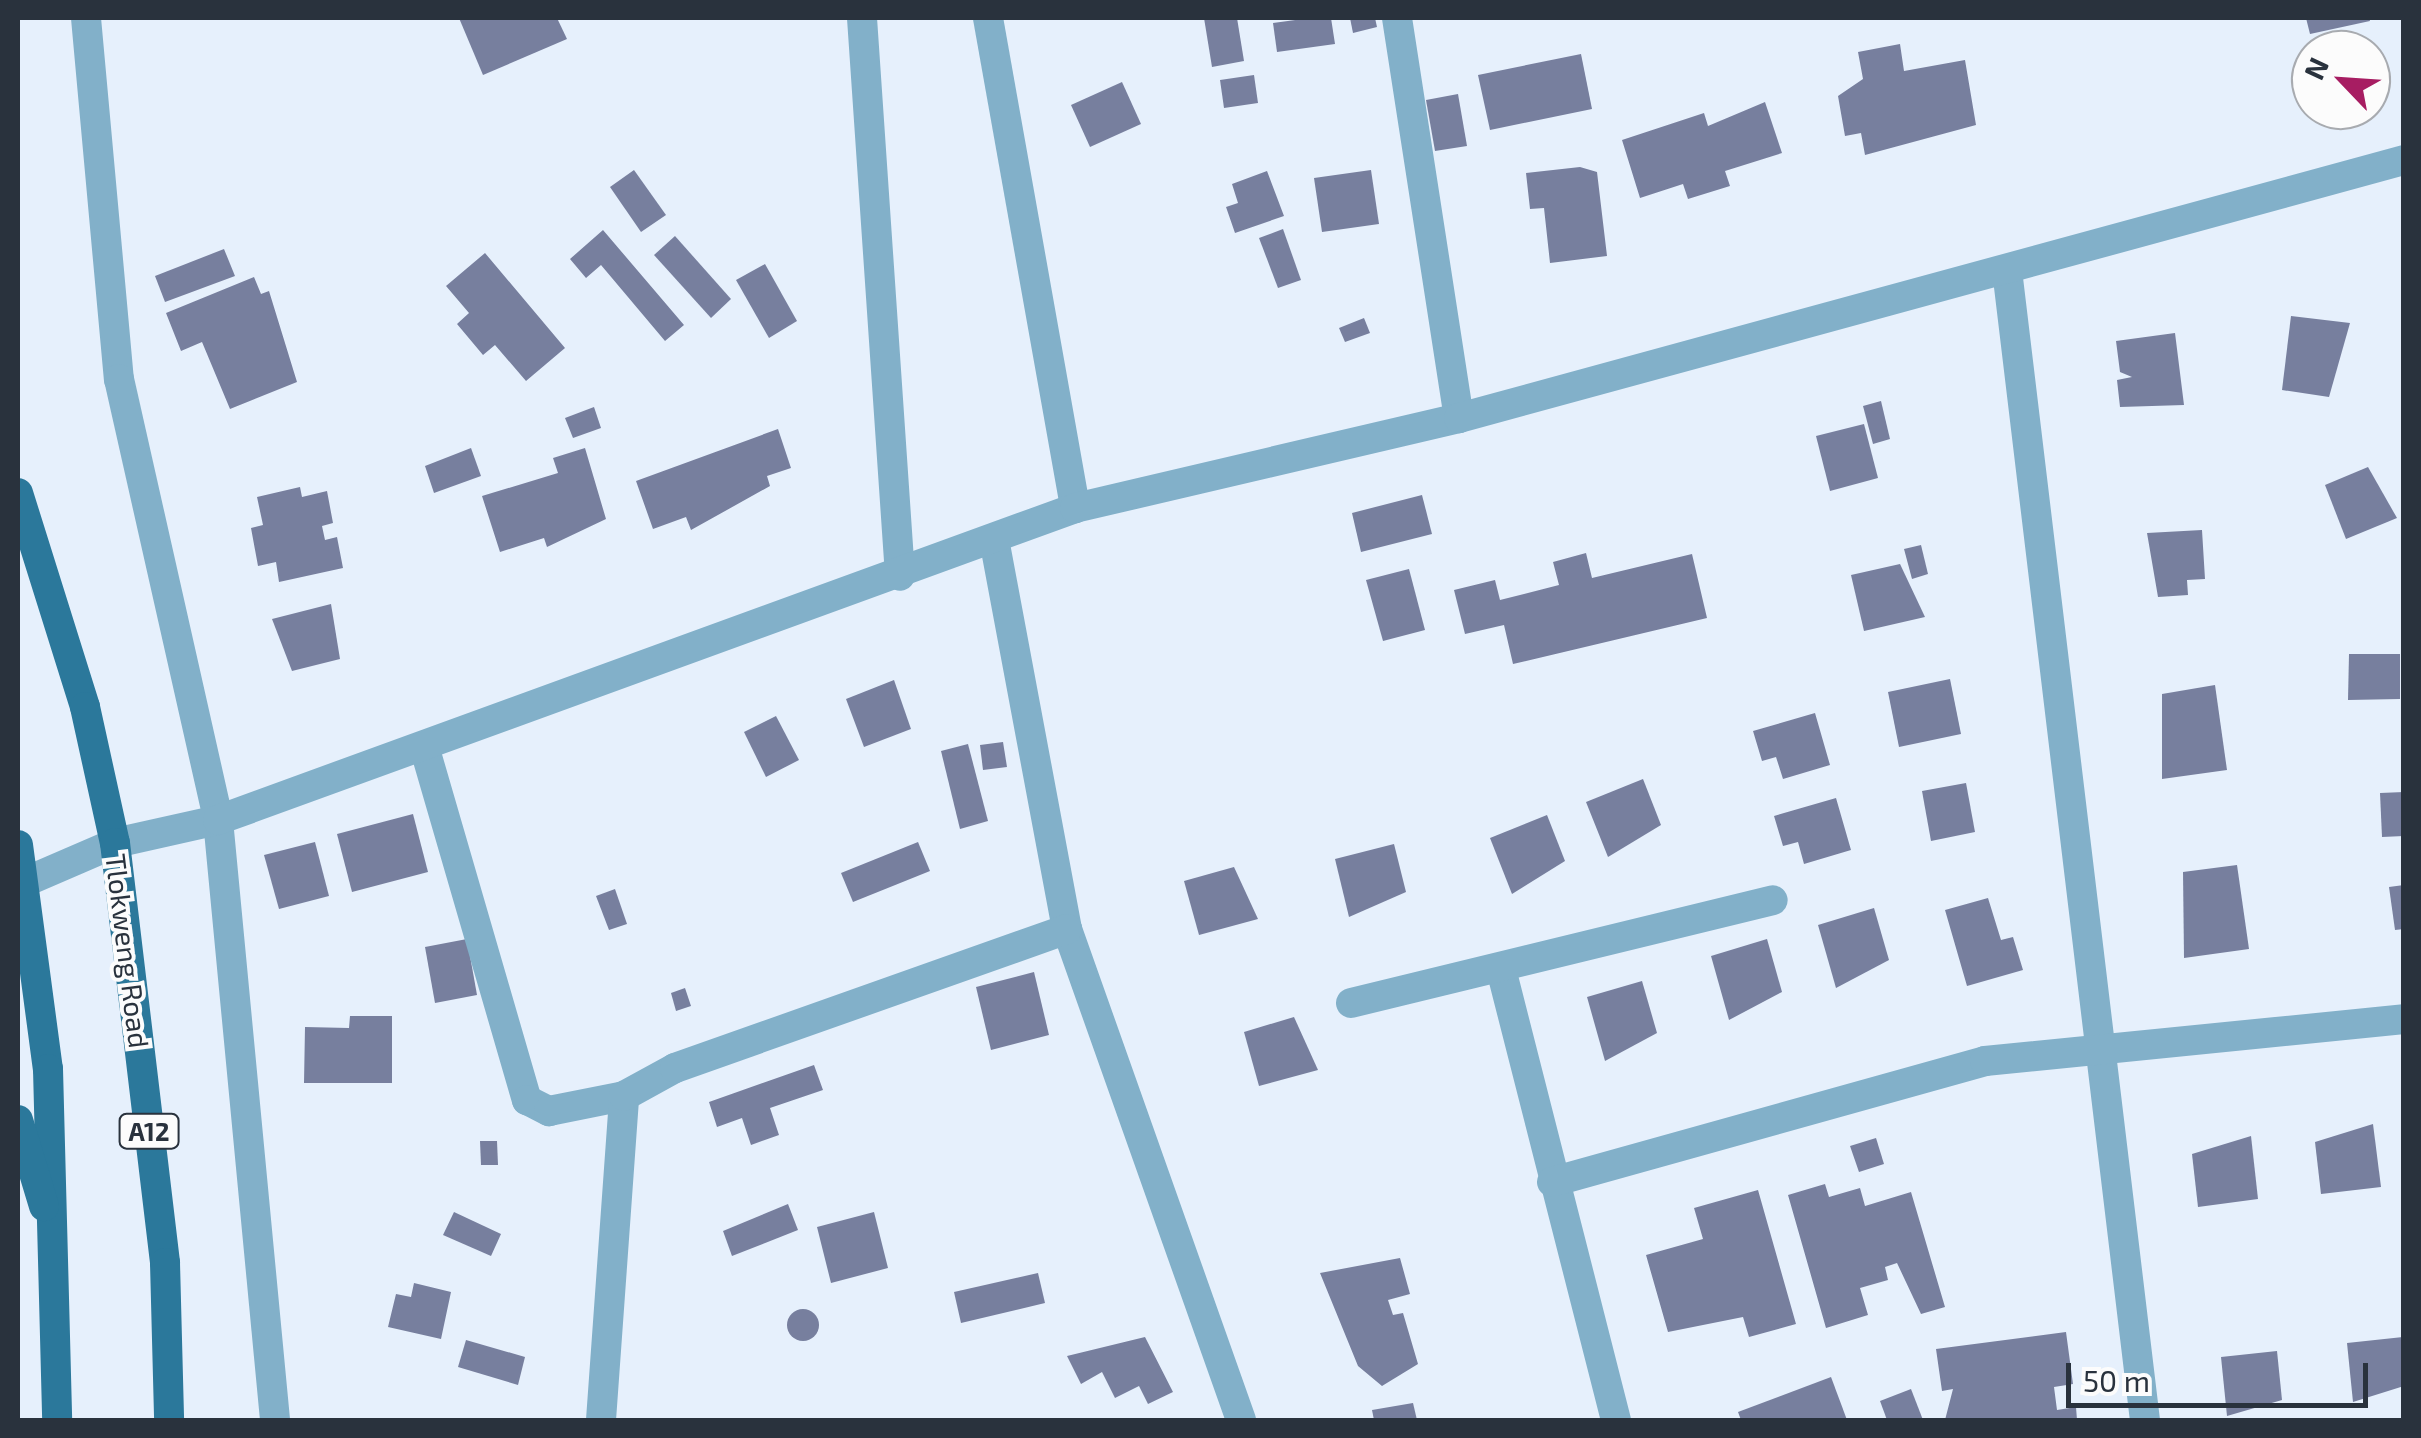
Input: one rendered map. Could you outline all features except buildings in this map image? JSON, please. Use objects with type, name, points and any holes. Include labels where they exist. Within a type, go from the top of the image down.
[{"type":"main road","name":"Tlokweng Road","points":[[18,493],[85,707],[115,843],[165,1263],[169,1420]]},
{"type":"main road","points":[[18,845],[48,1068],[57,1420]]},
{"type":"main road","points":[[18,1120],[51,1228]]},
{"type":"street","points":[[86,18],[119,379],[218,820],[275,1420]]},
{"type":"street","points":[[862,18],[900,576]]},
{"type":"street","points":[[988,18],[1074,508]]},
{"type":"street","points":[[1396,18],[1460,418]]},
{"type":"street","points":[[21,882],[115,843],[218,820],[900,576],[1074,508],[1460,418],[2404,160]]},
{"type":"street","points":[[2007,270],[2096,1043],[2145,1420]]},
{"type":"street","points":[[994,539],[1068,929],[1241,1420]]},
{"type":"street","points":[[424,746],[527,1100],[549,1111],[624,1096],[675,1068],[1068,929]]},
{"type":"street","points":[[1350,1003],[1774,900]]},
{"type":"street","points":[[1500,969],[1616,1420]]},
{"type":"street","points":[[1552,1182],[1845,1094],[2096,1043],[2404,1019]]},
{"type":"street","points":[[601,1420],[624,1096]]}]
